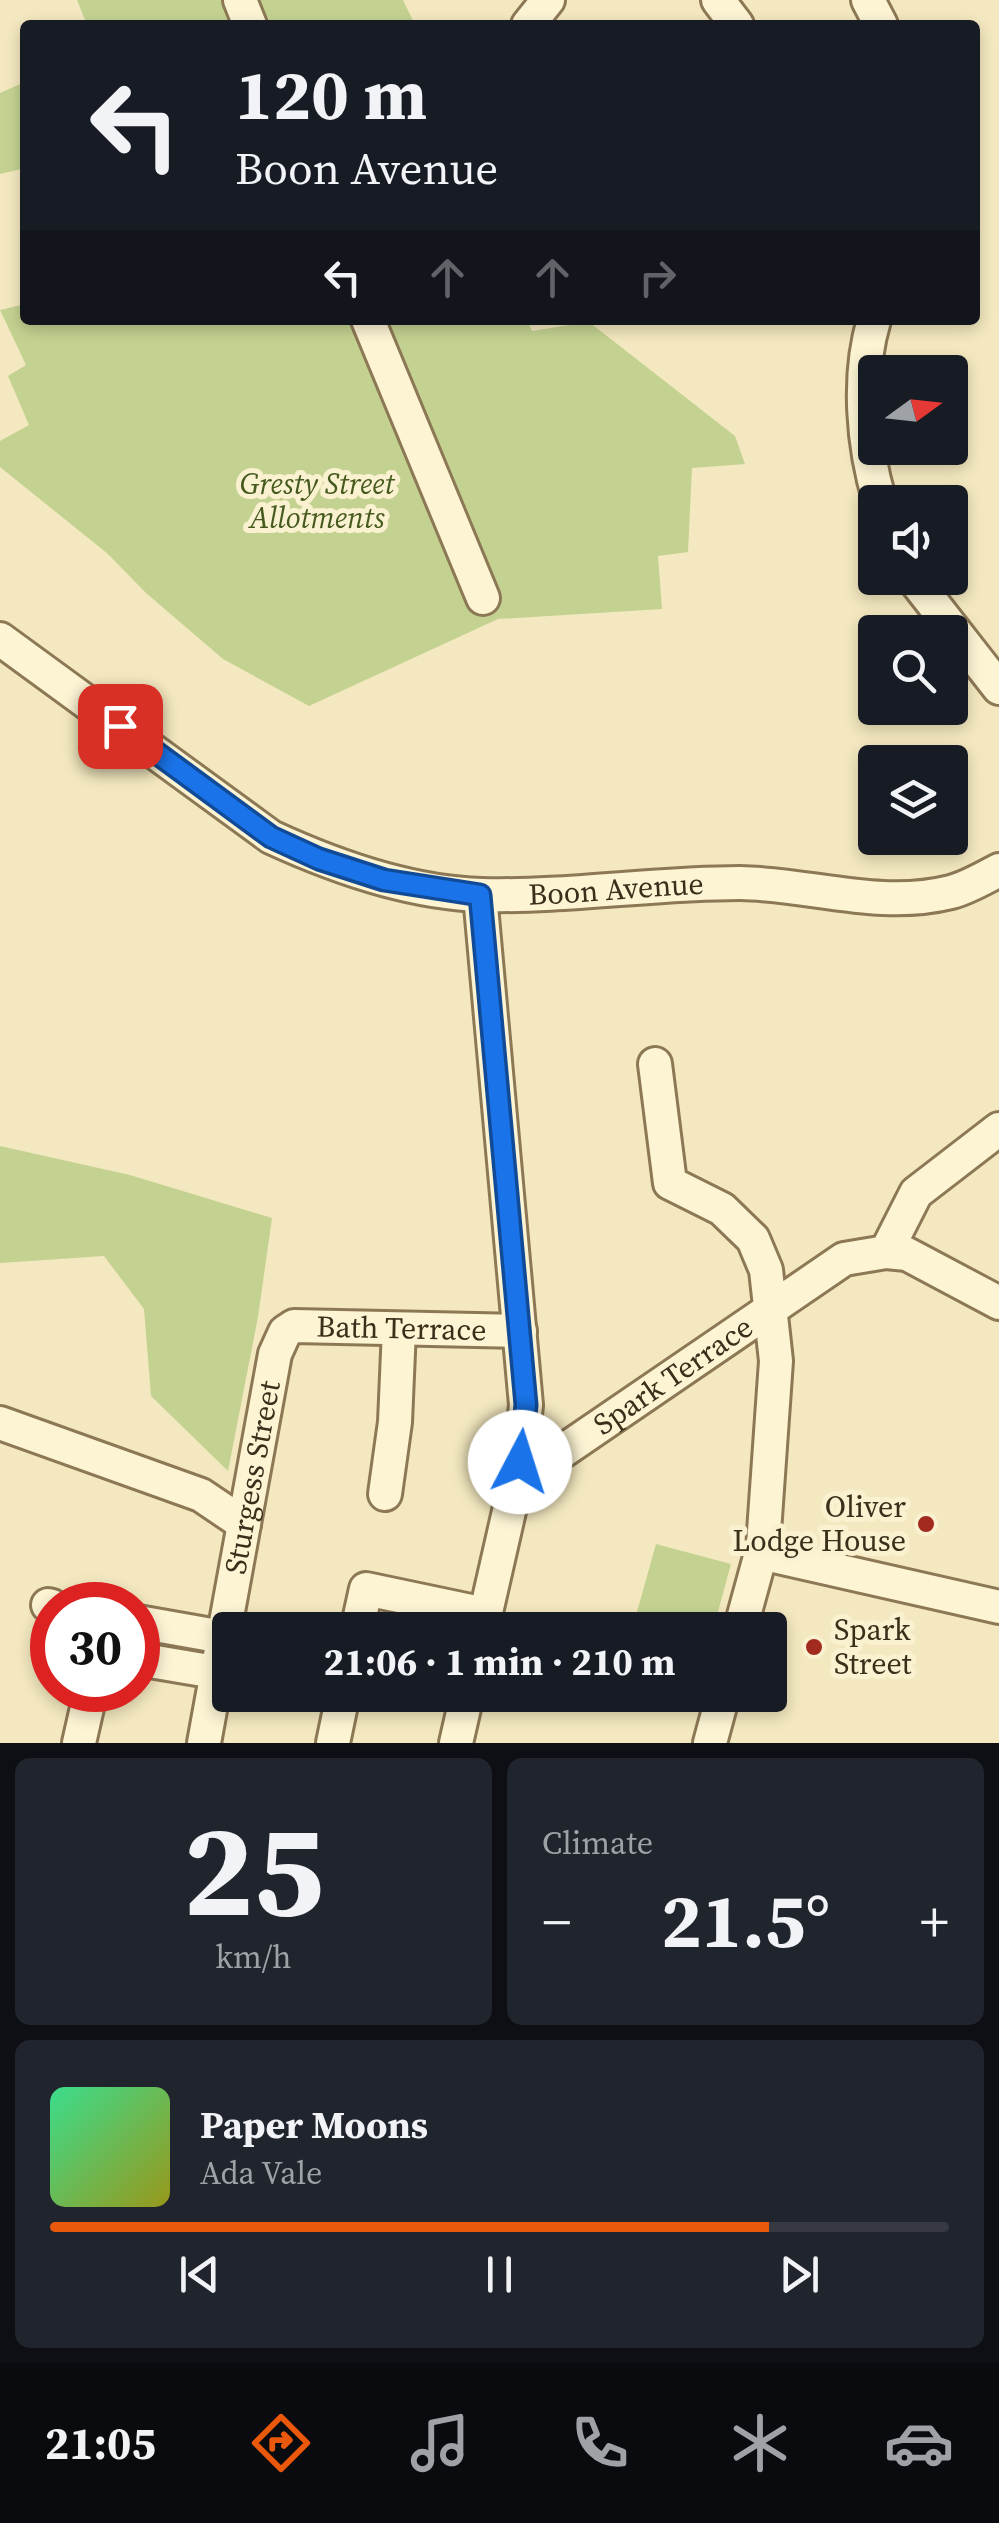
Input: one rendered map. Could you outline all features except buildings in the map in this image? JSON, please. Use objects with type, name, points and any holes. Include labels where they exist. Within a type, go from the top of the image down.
[{"type":"street","points":[[532,20],[548,0]]},
{"type":"street","points":[[370,325],[483,598]]},
{"type":"street","points":[[873,325],[868,341],[865,414],[875,485]]},
{"type":"street","points":[[926,595],[999,688]]},
{"type":"street","name":"Boon Avenue","points":[[0,639],[271,837],[319,859],[384,880],[480,895],[742,883],[882,900],[955,892],[999,870]]},
{"type":"street","points":[[480,895],[526,1405],[520,1462],[486,1612]]},
{"type":"street","points":[[655,1064],[670,1183],[722,1209],[754,1239],[766,1270],[776,1360],[761,1553],[745,1612]]},
{"type":"street","points":[[994,1296],[906,1254],[886,1252],[916,1193],[999,1129]]},
{"type":"street","name":"Spark Terrace","points":[[520,1462],[563,1450],[844,1259],[886,1252]]},
{"type":"street","name":"Bath Terrace","points":[[285,1332],[294,1326],[520,1330]]},
{"type":"street","points":[[386,1494],[395,1422],[399,1329]]},
{"type":"street","name":"Sturgess Street","points":[[228,1612],[275,1354],[285,1332]]},
{"type":"street","points":[[0,1423],[200,1495],[244,1524]]},
{"type":"street","points":[[761,1553],[999,1608]]},
{"type":"street","points":[[361,1612],[366,1589],[448,1612]]},
{"type":"street","points":[[160,1626],[212,1636]]},
{"type":"street","points":[[160,1662],[212,1671]]},
{"type":"street","name":"Sturgess Street","points":[[204,1743],[212,1696]]},
{"type":"street","points":[[78,1743],[85,1712]]},
{"type":"street","points":[[333,1743],[339,1712]]},
{"type":"street","points":[[456,1743],[463,1712]]},
{"type":"street","points":[[710,1743],[718,1712]]},
{"type":"green space","points":[[77,0],[403,0],[413,20],[85,20]]},
{"type":"green space","points":[[20,84],[20,169],[0,174],[0,93]]},
{"type":"green space","name":"Gresty Street Allotments","points":[[20,305],[20,325],[529,325],[532,331],[593,325],[735,436],[745,464],[692,468],[688,552],[658,556],[662,609],[498,619],[309,706],[223,659],[146,593],[108,554],[0,467],[0,441],[29,425],[8,376],[26,365],[0,310]]},
{"type":"green space","points":[[0,1146],[130,1175],[272,1218],[258,1317],[228,1471],[151,1396],[144,1309],[104,1256],[0,1263]]},
{"type":"green space","points":[[656,1544],[731,1564],[718,1612],[637,1612]]},
{"type":"place","name":"Oliver Lodge House","points":[[926,1524]]},
{"type":"place","name":"Spark Street","points":[[814,1647]]},
{"type":"route","points":[[120,726],[271,837],[319,859],[384,880],[480,895],[526,1405],[520,1462]]}]
